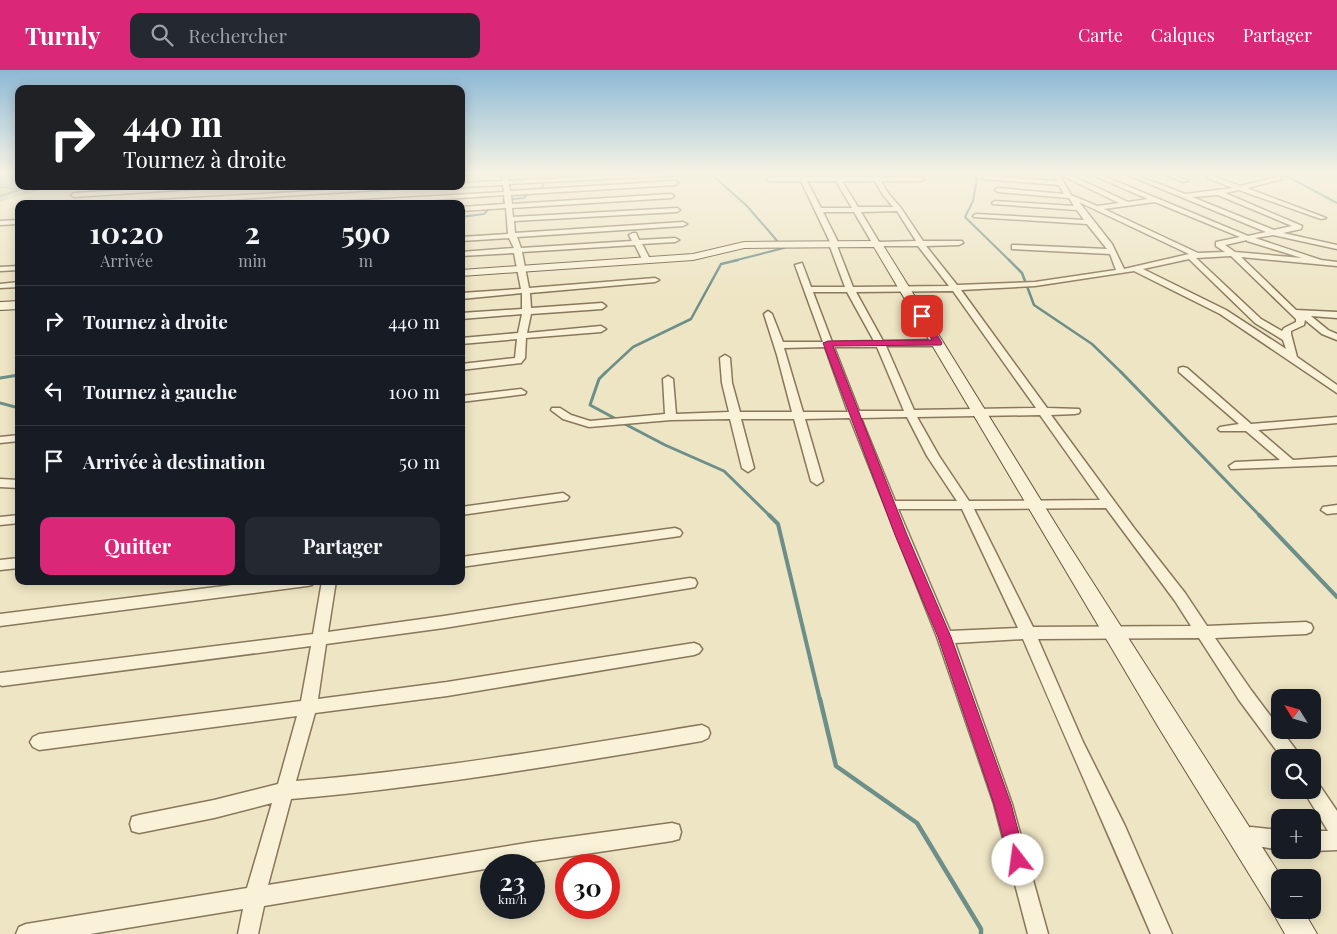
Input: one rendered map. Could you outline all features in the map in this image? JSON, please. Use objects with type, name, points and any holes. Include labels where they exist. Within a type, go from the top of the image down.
[{"type":"street","points":[[465,367],[518,361],[527,312],[526,291],[520,269],[518,250],[512,235],[509,213]]},
{"type":"street","points":[[509,219],[619,213]]},
{"type":"street","points":[[625,213],[646,260]]},
{"type":"street","points":[[820,213],[834,244],[850,289],[881,344],[910,413],[933,456],[966,505],[1028,633],[1076,745],[1118,833],[1162,934]]},
{"type":"street","points":[[859,213],[906,288],[1113,634],[1271,886]]},
{"type":"street","points":[[902,213],[921,244],[1044,411],[1077,460],[1205,632],[1245,695],[1286,749]]},
{"type":"street","points":[[1081,213],[1113,252],[1121,272]]},
{"type":"street","points":[[1108,213],[1194,256],[1258,321],[1287,338]]},
{"type":"street","points":[[1188,213],[1250,239],[1318,261]]},
{"type":"street","points":[[1228,213],[1275,232],[1337,247]]},
{"type":"street","points":[[1268,213],[1298,226],[1250,239],[1220,244],[1298,313],[1325,332],[1337,337]]},
{"type":"street","points":[[1310,213],[1323,218]]},
{"type":"street","points":[[976,216],[1087,222]]},
{"type":"street","points":[[0,223],[15,222]]},
{"type":"street","points":[[465,238],[683,224]]},
{"type":"street","points":[[465,254],[636,241],[675,240]]},
{"type":"street","points":[[465,273],[693,257],[744,245],[959,243]]},
{"type":"street","points":[[1015,247],[1113,252]]},
{"type":"street","points":[[808,290],[955,288],[1035,284],[1121,272],[1194,256],[1233,254],[1337,264]]},
{"type":"street","points":[[799,265],[890,505],[944,637],[1003,804],[1038,934]]},
{"type":"street","points":[[0,269],[15,268]]},
{"type":"street","points":[[1136,269],[1223,312],[1293,358],[1337,390]]},
{"type":"street","points":[[465,296],[655,280]]},
{"type":"street","points":[[0,286],[15,284]]},
{"type":"street","points":[[0,306],[15,305]]},
{"type":"street","points":[[465,316],[602,306]]},
{"type":"street","points":[[1298,313],[1337,315]]},
{"type":"street","points":[[1293,358],[1287,338],[1287,330],[1301,323],[1298,313]]},
{"type":"street","points":[[768,314],[780,345],[805,443],[817,481]]},
{"type":"street","points":[[465,341],[522,334],[600,329]]},
{"type":"street","points":[[780,345],[938,343]]},
{"type":"street","points":[[725,358],[726,383],[748,468]]},
{"type":"street","points":[[1183,370],[1289,462]]},
{"type":"street","points":[[668,379],[671,418]]},
{"type":"street","points":[[465,399],[522,392]]},
{"type":"street","points":[[556,410],[567,417],[588,424],[733,415],[1075,411]]},
{"type":"street","points":[[1224,429],[1337,420]]},
{"type":"street","points":[[0,440],[15,438]]},
{"type":"street","points":[[1235,466],[1337,461]]},
{"type":"street","points":[[0,483],[15,484]]},
{"type":"street","points":[[465,510],[563,497]]},
{"type":"street","points":[[890,505],[1111,504]]},
{"type":"street","points":[[0,521],[15,519]]},
{"type":"street","points":[[465,561],[675,532]]},
{"type":"street","points":[[0,565],[15,563]]},
{"type":"street","points":[[2,679],[444,622],[690,583]]},
{"type":"street","points":[[0,620],[276,585]]},
{"type":"street","points":[[248,934],[255,896],[308,707],[328,585]]},
{"type":"street","points":[[944,637],[1028,633],[1113,634],[1306,628]]},
{"type":"street","points":[[39,742],[504,680],[694,649]]},
{"type":"street","points":[[139,824],[214,809],[284,791],[376,783],[484,769],[702,734]]},
{"type":"street","points":[[1318,799],[1337,828]]},
{"type":"street","points":[[26,934],[255,896],[672,832]]},
{"type":"street","points":[[1240,838],[1251,836],[1271,839]]},
{"type":"street","points":[[1321,841],[1337,840]]},
{"type":"street","points":[[1292,919],[1302,934]]},
{"type":"waterway","points":[[465,216],[485,213]]},
{"type":"waterway","points":[[753,213],[779,243]]},
{"type":"waterway","points":[[967,213],[965,217],[1010,261]]},
{"type":"waterway","points":[[733,261],[784,248]]},
{"type":"waterway","points":[[605,373],[633,347],[691,319],[721,264],[738,260]]},
{"type":"waterway","points":[[1010,261],[1022,273],[1034,305],[1092,344],[1121,372]]},
{"type":"waterway","points":[[1121,372],[1261,517]]},
{"type":"waterway","points":[[605,373],[599,379],[590,405],[618,420]]},
{"type":"waterway","points":[[0,378],[15,376]]},
{"type":"waterway","points":[[0,403],[15,407]]},
{"type":"waterway","points":[[623,423],[665,445],[724,471],[771,517]]},
{"type":"waterway","points":[[1259,515],[1337,597]]},
{"type":"waterway","points":[[771,517],[778,524],[820,700]]},
{"type":"waterway","points":[[820,699],[836,766],[917,823],[981,929],[981,934]]},
{"type":"route","points":[[922,316],[938,343],[828,343],[842,385],[901,535],[944,637],[1003,804],[1018,860]]}]
